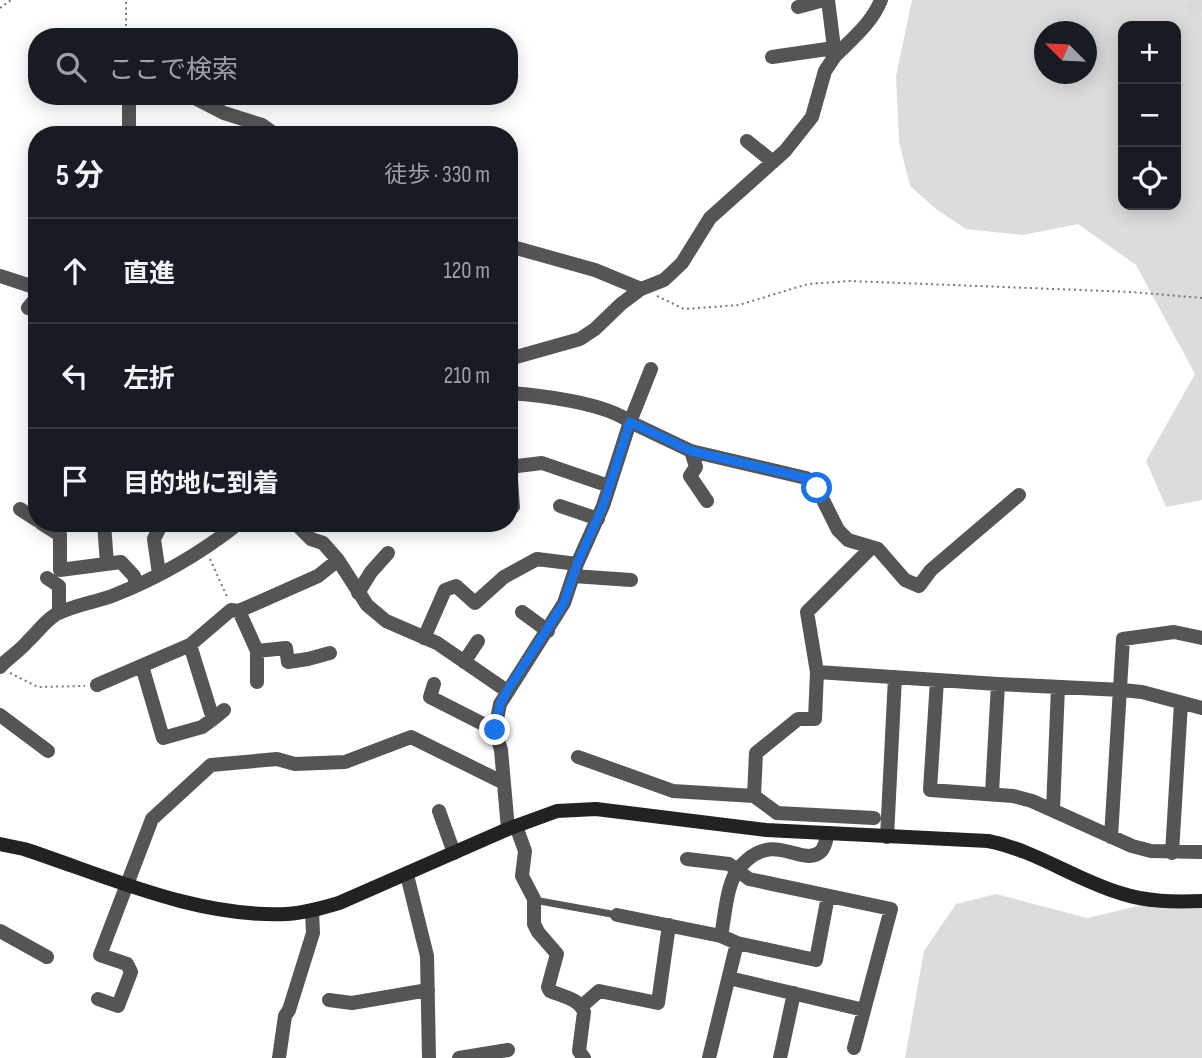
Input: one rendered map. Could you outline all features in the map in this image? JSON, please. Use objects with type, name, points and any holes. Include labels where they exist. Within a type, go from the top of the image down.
[{"type":"street","points":[[798,7],[826,0],[834,52]]},
{"type":"street","points":[[518,357],[580,340],[596,329],[621,304],[641,289],[664,280],[682,263],[710,218],[744,179],[773,162],[812,117],[825,71],[834,52],[869,22],[881,0]]},
{"type":"street","points":[[772,57],[834,52]]},
{"type":"street","points":[[129,105],[129,126]]},
{"type":"street","points":[[208,105],[263,126]]},
{"type":"street","points":[[747,141],[773,162]]},
{"type":"street","points":[[518,249],[595,270],[641,289]]},
{"type":"street","points":[[0,276],[28,285]]},
{"type":"street","points":[[584,1058],[579,1051],[584,1012],[582,1006],[550,991],[548,987],[556,954],[534,924],[534,899],[523,876],[525,852],[512,828],[501,750],[495,730],[500,704],[507,691],[564,603],[575,570],[598,519],[630,422],[651,369]]},
{"type":"street","points":[[518,394],[564,400],[622,416],[691,451],[806,478],[817,488],[838,530],[848,540],[878,549],[905,580],[919,586],[931,570],[1019,495]]},
{"type":"street","points":[[691,451],[696,467],[690,475],[707,501]]},
{"type":"street","points":[[518,466],[542,463],[609,485]]},
{"type":"street","points":[[560,506],[598,519]]},
{"type":"street","points":[[20,509],[28,514]]},
{"type":"street","points":[[55,532],[60,535],[60,570],[90,572],[107,564],[121,562],[135,576],[136,585]]},
{"type":"street","points":[[105,532],[107,564]]},
{"type":"street","points":[[158,532],[154,539],[159,574]]},
{"type":"street","points":[[5,670],[44,622],[59,613],[89,601],[110,597],[159,574],[205,550],[228,532]]},
{"type":"street","points":[[304,532],[311,539],[323,543],[338,560],[367,605],[386,621],[437,643],[507,691]]},
{"type":"street","points":[[754,796],[756,753],[798,719],[816,719],[817,672],[807,612],[871,548]]},
{"type":"street","points":[[358,593],[371,572],[388,553]]},
{"type":"street","points":[[424,638],[445,590],[456,586],[475,603],[504,577],[537,559],[575,570],[631,580]]},
{"type":"street","points":[[97,685],[190,645],[235,610],[318,576],[338,560]]},
{"type":"street","points":[[47,578],[59,586],[59,613]]},
{"type":"street","points":[[235,610],[257,651],[257,682]]},
{"type":"street","points":[[522,612],[548,631]]},
{"type":"street","points":[[1111,837],[1123,639],[1174,632],[1202,638]]},
{"type":"street","points":[[464,662],[478,641]]},
{"type":"street","points":[[142,666],[163,738],[202,727],[219,714],[190,645]]},
{"type":"street","points":[[257,651],[286,648],[288,662],[330,653]]},
{"type":"street","points":[[817,672],[1122,690],[1142,692],[1202,708]]},
{"type":"street","points":[[887,837],[895,677]]},
{"type":"street","points":[[937,680],[930,790],[992,793],[1032,800],[1111,837],[1151,851],[1202,852]]},
{"type":"street","points":[[434,684],[430,696],[495,730]]},
{"type":"street","points":[[992,793],[998,684]]},
{"type":"street","points":[[1053,810],[1058,687]]},
{"type":"street","points":[[1172,853],[1181,703]]},
{"type":"street","points":[[0,715],[48,751]]},
{"type":"street","points":[[98,999],[118,1006],[131,972],[127,964],[100,956],[152,819],[211,765],[276,759],[295,764],[345,762],[411,737],[505,783]]},
{"type":"street","points":[[578,757],[673,791],[754,796],[777,813],[874,818]]},
{"type":"street","points":[[0,844],[24,849],[194,904],[260,915],[312,911],[339,903],[557,811],[596,808],[766,830],[988,841],[1009,845],[1120,893],[1142,899],[1202,901]]},
{"type":"street","points":[[439,811],[454,853]]},
{"type":"street","points":[[721,936],[737,869],[754,854],[769,848],[811,855],[819,853],[824,848],[828,834]]},
{"type":"street","points":[[687,859],[729,864],[749,879],[891,909],[854,1048]]},
{"type":"street","points":[[407,875],[427,956],[429,1058]]},
{"type":"street","points":[[617,915],[721,936],[737,943],[816,960],[828,896]]},
{"type":"street","points":[[279,1058],[285,1016],[313,933],[312,911]]},
{"type":"street","points":[[582,1006],[599,991],[658,1003],[669,925]]},
{"type":"street","points":[[0,931],[47,957]]},
{"type":"street","points":[[709,1058],[737,943]]},
{"type":"street","points":[[729,978],[864,1010]]},
{"type":"street","points":[[329,1000],[352,1003],[428,990]]},
{"type":"street","points":[[780,1058],[794,993]]},
{"type":"street","points":[[459,1058],[508,1050]]},
{"type":"lane","points":[[534,899],[617,915]]},
{"type":"path","points":[[0,8],[11,0]]},
{"type":"path","points":[[125,28],[126,0]]},
{"type":"path","points":[[641,289],[684,309],[738,305],[808,284],[850,281],[1132,292],[1202,298]]},
{"type":"path","points":[[205,550],[235,610]]},
{"type":"path","points":[[5,670],[38,687],[97,685]]},
{"type":"shaded area","points":[[912,0],[1202,0],[1202,500],[1166,507],[1146,461],[1195,374],[1136,265],[1078,224],[1023,235],[966,229],[936,209],[910,186],[899,142],[896,76]]},
{"type":"shaded area","points":[[996,894],[1087,918],[1171,898],[1202,900],[1202,1058],[905,1058],[924,951],[956,904]]},
{"type":"tunnel","points":[[1193,0],[1202,10]]},
{"type":"route","points":[[495,730],[500,704],[507,691],[564,603],[577,564],[603,506],[630,422],[691,451],[806,478],[817,488]]}]
